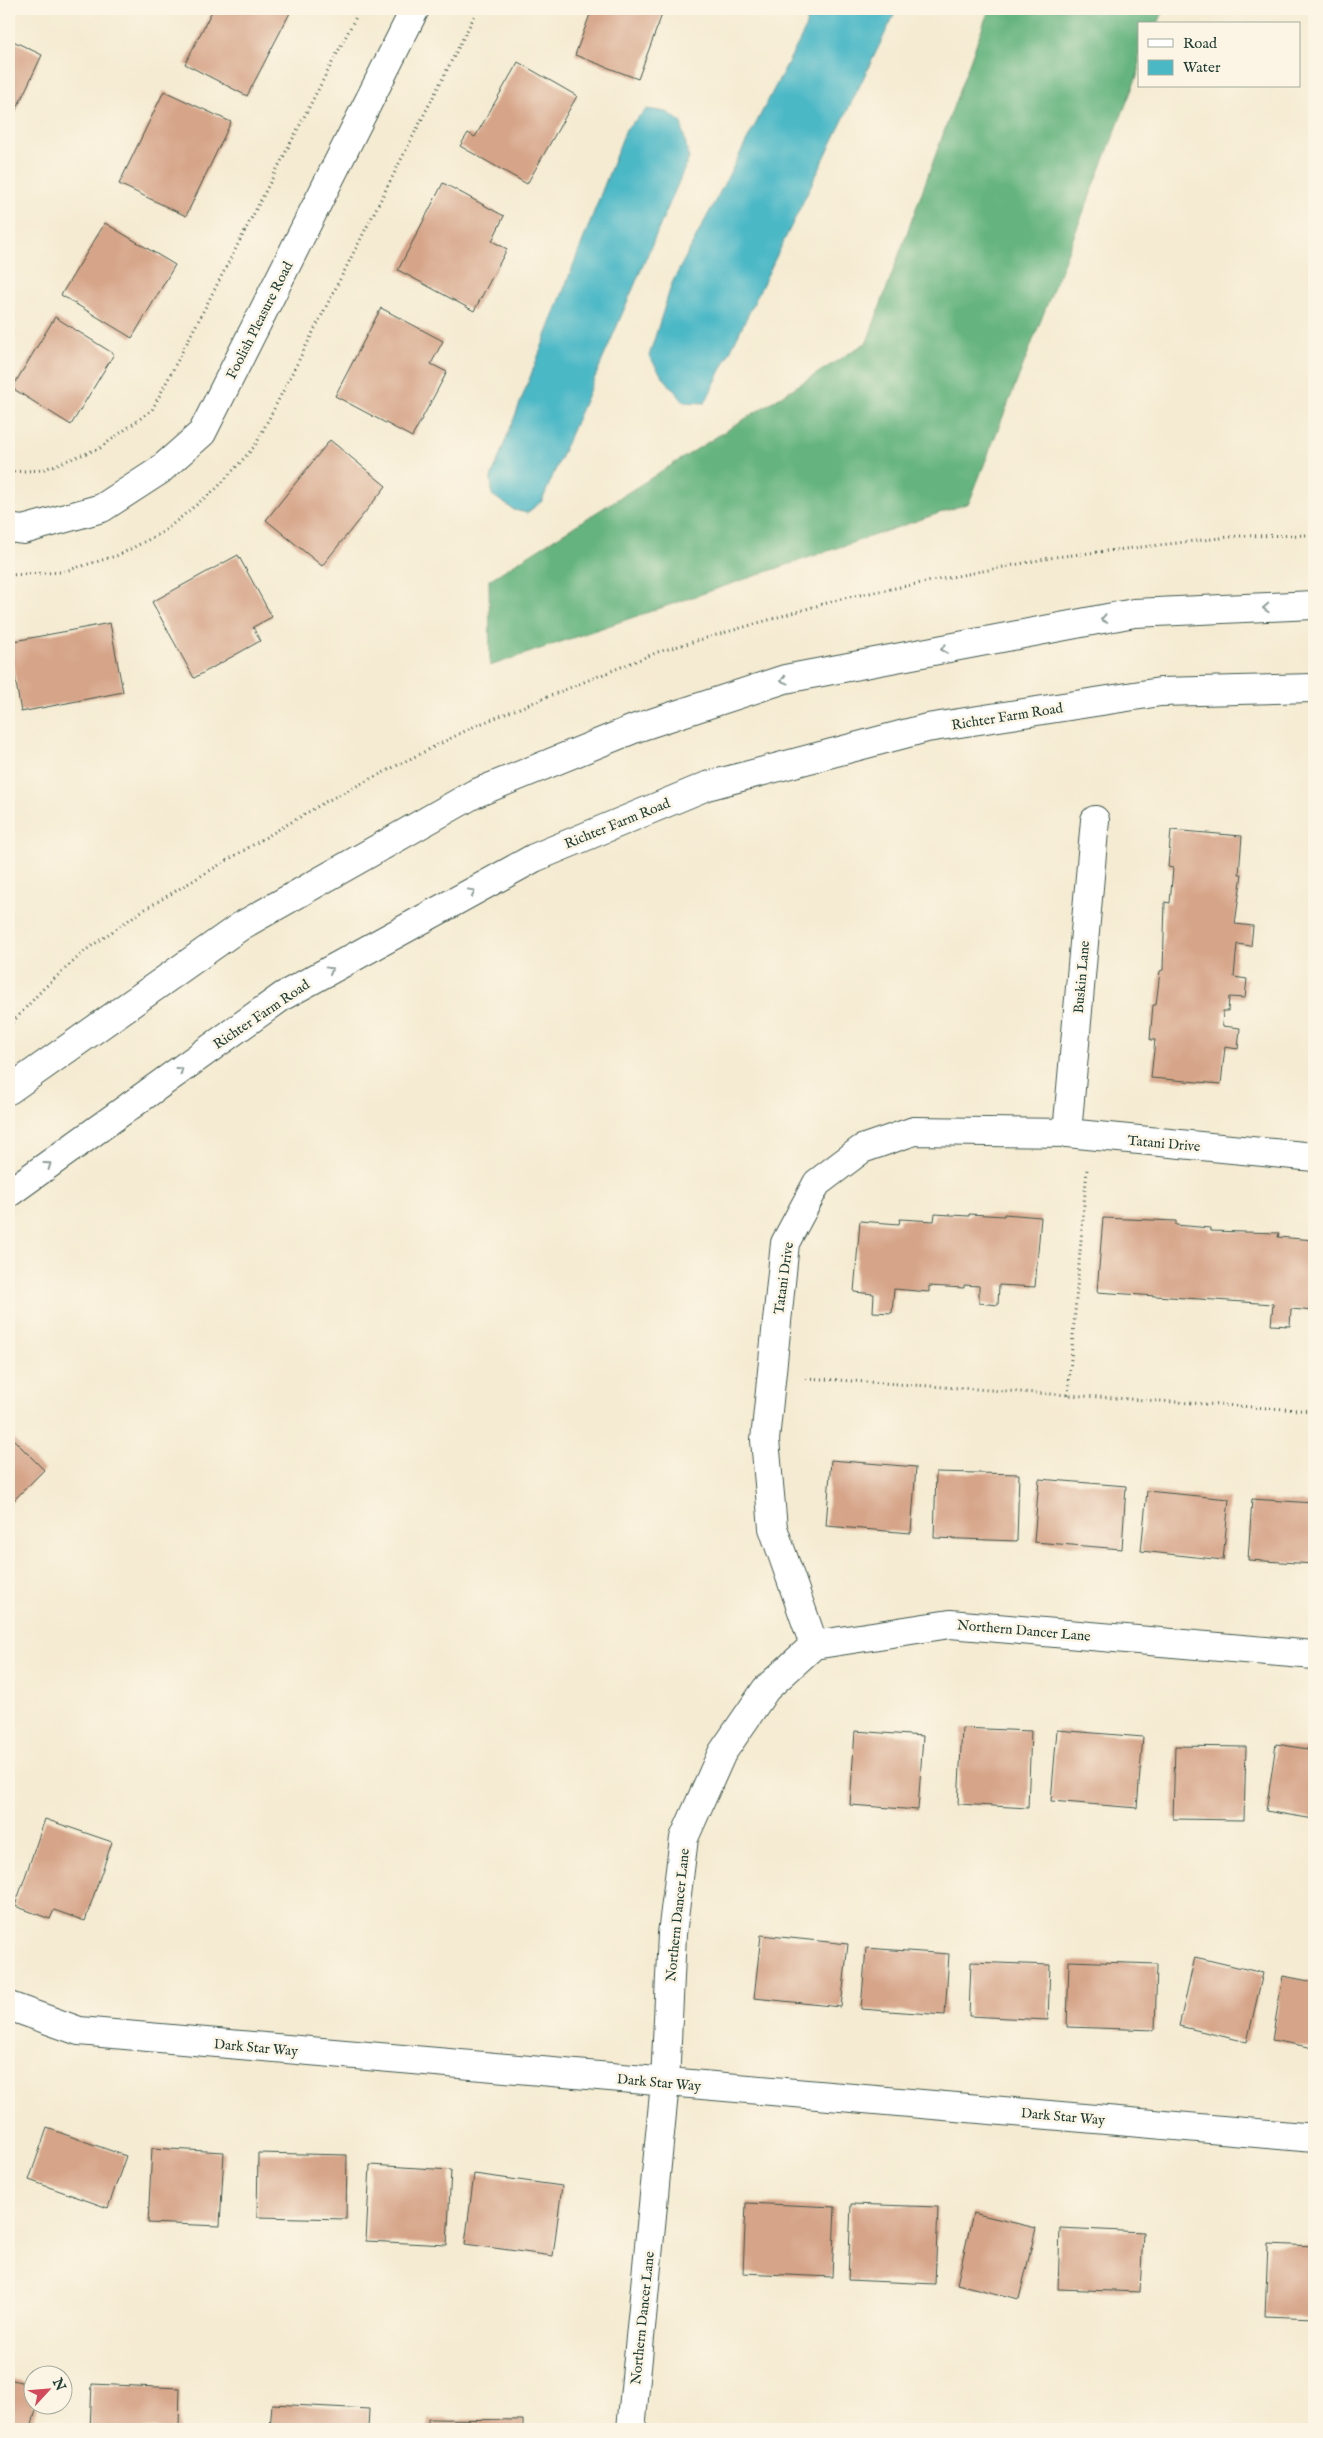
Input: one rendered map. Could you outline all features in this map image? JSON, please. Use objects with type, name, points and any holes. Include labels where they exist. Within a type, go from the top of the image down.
[{"type":"street","name":"Foolish Pleasure Road","points":[[9,528],[23,530],[102,508],[159,471],[202,433],[415,9]]},
{"type":"street","points":[[9,1090],[240,926],[474,794],[636,728],[785,679],[1124,615],[1314,605]]},
{"type":"street","name":"Richter Farm Road","points":[[9,1193],[283,996],[534,858],[707,786],[927,728],[1160,692],[1314,688]]},
{"type":"street","name":"Buskin Lane","points":[[1078,1135],[1095,820]]},
{"type":"street","name":"Tatani Drive","points":[[814,1645],[773,1528],[765,1440],[785,1243],[817,1184],[862,1149],[914,1131],[1078,1135],[1314,1157]]},
{"type":"street","name":"Northern Dancer Lane","points":[[631,2429],[665,2083],[672,1934],[684,1838],[722,1752],[766,1689],[814,1645],[950,1624],[1314,1654]]},
{"type":"street","name":"Dark Star Way","points":[[9,2006],[79,2031],[1314,2138]]},
{"type":"path","points":[[9,472],[42,470],[100,448],[152,410],[360,9]]},
{"type":"path","points":[[1068,1395],[1078,1135]]},
{"type":"path","points":[[771,1376],[1314,1412]]},
{"type":"green space","points":[[989,9],[1164,9],[1159,22],[1138,22],[1138,74],[969,503],[490,666],[489,580],[867,342]]},
{"type":"water","points":[[810,9],[897,9],[705,403],[684,402],[662,376],[649,356],[672,283],[804,32]]},
{"type":"water","points":[[647,109],[667,112],[681,122],[689,158],[542,501],[527,513],[514,510],[492,495],[491,478],[626,129]]},
{"type":"building","points":[[213,9],[292,9],[247,96],[185,64]]},
{"type":"building","points":[[592,9],[664,9],[638,79],[575,55]]},
{"type":"building","points":[[9,39],[42,55],[9,125]]},
{"type":"building","points":[[518,62],[577,96],[527,184],[460,146],[468,133],[475,137]]},
{"type":"building","points":[[164,91],[231,122],[186,216],[119,184]]},
{"type":"building","points":[[443,183],[504,216],[492,241],[507,249],[474,311],[398,270]]},
{"type":"building","points":[[105,223],[175,265],[132,338],[61,295]]},
{"type":"building","points":[[381,308],[443,341],[431,364],[447,372],[412,437],[335,396]]},
{"type":"building","points":[[55,317],[114,354],[71,425],[12,388]]},
{"type":"building","points":[[330,440],[386,486],[322,566],[266,520]]},
{"type":"building","points":[[238,555],[272,617],[253,627],[260,641],[194,678],[152,602]]},
{"type":"building","points":[[110,623],[123,692],[21,712],[9,642]]},
{"type":"building","points":[[1171,830],[1242,836],[1239,874],[1242,874],[1235,924],[1253,926],[1251,946],[1237,944],[1234,977],[1247,979],[1245,998],[1229,997],[1228,1011],[1223,1011],[1222,1026],[1240,1028],[1238,1049],[1225,1047],[1221,1084],[1151,1078],[1155,1040],[1150,1040],[1153,1005],[1156,1005],[1160,971],[1163,970],[1165,902],[1170,903],[1173,868],[1168,867]]},
{"type":"building","points":[[935,1214],[1004,1216],[1004,1214],[1041,1217],[1035,1287],[999,1285],[998,1305],[979,1303],[979,1286],[964,1285],[964,1288],[929,1286],[929,1292],[894,1289],[892,1313],[873,1312],[874,1294],[854,1292],[860,1221],[899,1224],[900,1219],[934,1221]]},
{"type":"building","points":[[1103,1218],[1176,1221],[1176,1225],[1210,1228],[1210,1231],[1279,1233],[1278,1237],[1314,1240],[1314,1311],[1291,1309],[1290,1326],[1271,1325],[1273,1304],[1097,1292]]},
{"type":"building","points":[[9,1435],[44,1470],[9,1505]]},
{"type":"building","points":[[831,1460],[916,1467],[911,1533],[826,1526]]},
{"type":"building","points":[[936,1472],[1019,1474],[1017,1541],[934,1538]]},
{"type":"building","points":[[1039,1479],[1126,1486],[1122,1549],[1034,1542]]},
{"type":"building","points":[[1147,1491],[1229,1499],[1223,1560],[1141,1551]]},
{"type":"building","points":[[1252,1499],[1314,1503],[1314,1564],[1248,1560]]},
{"type":"building","points":[[962,1728],[1031,1731],[1028,1808],[958,1804]]},
{"type":"building","points":[[1057,1730],[1143,1737],[1137,1808],[1051,1801]]},
{"type":"building","points":[[855,1731],[923,1736],[918,1810],[850,1805]]},
{"type":"building","points":[[1276,1744],[1314,1750],[1314,1819],[1266,1811]]},
{"type":"building","points":[[1175,1746],[1246,1747],[1244,1820],[1173,1819]]},
{"type":"building","points":[[45,1819],[112,1842],[85,1921],[54,1910],[50,1919],[15,1906]]},
{"type":"building","points":[[761,1935],[848,1944],[841,2007],[754,1998]]},
{"type":"building","points":[[866,1948],[949,1954],[945,2015],[861,2009]]},
{"type":"building","points":[[1195,1957],[1263,1973],[1247,2042],[1179,2026]]},
{"type":"building","points":[[1069,1961],[1157,1964],[1155,2030],[1067,2027]]},
{"type":"building","points":[[971,1962],[1050,1965],[1048,2020],[969,2016]]},
{"type":"building","points":[[1283,1976],[1314,1982],[1314,2048],[1272,2040]]},
{"type":"building","points":[[47,2128],[126,2156],[108,2208],[29,2180]]},
{"type":"building","points":[[152,2148],[224,2152],[220,2226],[148,2223]]},
{"type":"building","points":[[258,2153],[347,2155],[346,2219],[257,2217]]},
{"type":"building","points":[[370,2165],[451,2170],[447,2245],[366,2241]]},
{"type":"building","points":[[474,2174],[562,2186],[553,2256],[465,2244]]},
{"type":"building","points":[[746,2203],[835,2207],[832,2277],[743,2273]]},
{"type":"building","points":[[851,2204],[938,2207],[935,2284],[848,2280]]},
{"type":"building","points":[[973,2213],[1036,2228],[1019,2299],[957,2284]]},
{"type":"building","points":[[1060,2228],[1143,2232],[1140,2292],[1058,2289]]},
{"type":"building","points":[[1268,2244],[1314,2246],[1314,2318],[1265,2316]]},
{"type":"building","points":[[9,2379],[22,2382],[22,2416],[34,2416],[31,2429],[9,2429]]},
{"type":"building","points":[[92,2384],[180,2388],[179,2429],[90,2429]]},
{"type":"building","points":[[272,2404],[369,2409],[368,2429],[270,2429]]},
{"type":"building","points":[[428,2419],[523,2420],[523,2429],[428,2429]]}]
